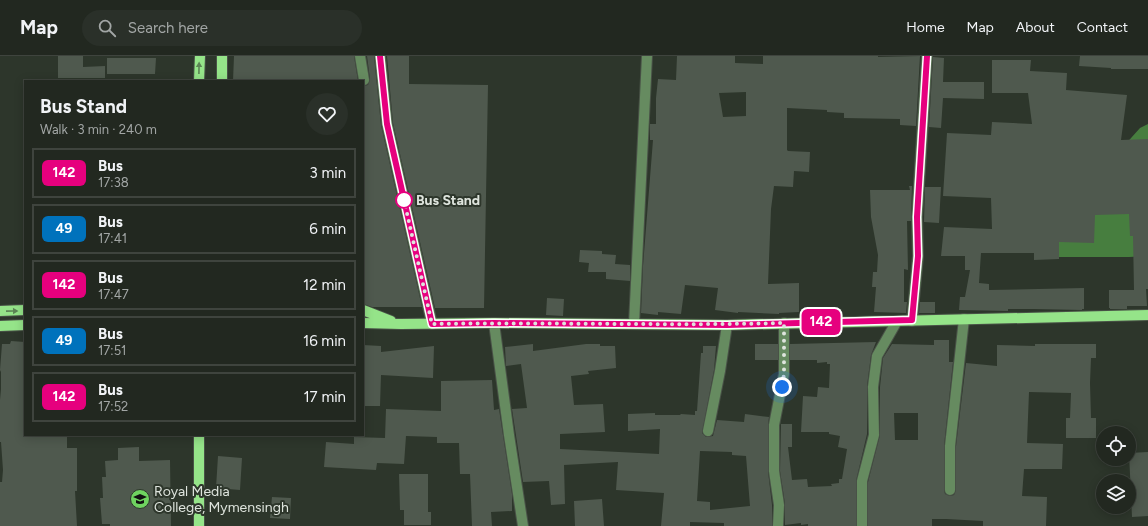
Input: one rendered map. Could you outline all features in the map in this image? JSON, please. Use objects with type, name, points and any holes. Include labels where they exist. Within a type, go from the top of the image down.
[{"type":"main road","points":[[199,80],[200,56]]},
{"type":"main road","points":[[222,56],[222,80]]},
{"type":"main road","points":[[0,311],[24,310]]},
{"type":"main road","points":[[364,310],[400,324]]},
{"type":"main road","points":[[364,323],[727,325],[1148,315]]},
{"type":"main road","points":[[0,326],[24,325]]},
{"type":"main road","points":[[199,436],[199,526]]},
{"type":"street","points":[[360,56],[364,80]]},
{"type":"street","points":[[380,56],[387,124],[432,324]]},
{"type":"street","points":[[634,324],[647,56]]},
{"type":"street","points":[[912,320],[918,256],[917,217],[927,56]]},
{"type":"street","points":[[950,490],[950,446],[964,319]]},
{"type":"street","points":[[862,526],[862,481],[874,435],[873,387],[877,356],[897,321]]},
{"type":"street","points":[[494,323],[523,526]]},
{"type":"street","points":[[778,526],[779,505],[774,471],[774,425],[784,374],[784,323]]},
{"type":"street","points":[[708,431],[720,371],[727,325]]},
{"type":"shaded area","points":[[1148,124],[1148,256],[1059,257],[1039,196],[1123,147],[1140,128]]},
{"type":"building","points":[[58,56],[83,56],[83,67],[105,66],[105,78],[58,78]]},
{"type":"building","points":[[234,56],[354,56],[358,80],[233,80]]},
{"type":"building","points":[[367,56],[374,56],[381,125],[422,307],[372,307],[364,304],[364,86],[368,85],[370,79]]},
{"type":"building","points":[[387,56],[409,56],[409,84],[488,85],[484,308],[435,308],[393,123]]},
{"type":"building","points":[[677,56],[735,56],[735,63],[763,64],[763,56],[920,56],[916,126],[900,125],[900,119],[844,118],[844,113],[827,112],[827,110],[787,108],[787,150],[810,152],[809,172],[794,171],[793,187],[774,186],[771,209],[768,284],[799,283],[799,312],[779,314],[738,313],[715,310],[718,288],[685,285],[681,314],[658,312],[658,315],[641,313],[643,266],[653,140],[650,140],[650,124],[656,124],[658,79],[676,80]],"holes":[[[746,92],[746,116],[723,117],[719,93]]]},
{"type":"building","points":[[1080,56],[1148,56],[1148,69],[1111,69],[1079,66]]},
{"type":"building","points":[[933,57],[944,58],[943,82],[984,82],[984,99],[943,98],[941,128],[929,127]]},
{"type":"building","points":[[107,58],[156,58],[155,74],[107,74]]},
{"type":"building","points":[[992,60],[1031,60],[1030,71],[1067,73],[1066,90],[1127,95],[1121,140],[1148,139],[1147,306],[1127,306],[1127,309],[1109,308],[1109,290],[1134,290],[1133,236],[1130,236],[1129,214],[1095,215],[1094,243],[1059,242],[1059,259],[1034,260],[1034,253],[981,253],[979,283],[989,284],[989,290],[1084,288],[1084,309],[1008,309],[1008,311],[959,310],[960,297],[965,297],[970,270],[965,270],[965,256],[941,256],[944,227],[992,229],[991,198],[943,196],[947,133],[991,135],[992,122],[1032,124],[1028,93],[992,93]]},
{"type":"building","points":[[909,186],[912,186],[911,221],[907,221],[908,270],[904,269],[904,302],[907,302],[906,313],[874,312],[876,287],[872,287],[873,272],[877,272],[878,255],[871,217],[870,190],[910,190]]},
{"type":"building","points":[[925,187],[941,187],[939,223],[924,222]]},
{"type":"building","points":[[580,250],[602,251],[602,254],[616,255],[615,264],[630,265],[630,281],[606,279],[606,272],[588,272],[589,263],[579,262]]},
{"type":"building","points":[[547,298],[564,299],[563,316],[546,315]]},
{"type":"building","points":[[920,302],[935,302],[935,313],[919,313]]},
{"type":"building","points":[[934,340],[949,340],[949,362],[953,362],[944,446],[944,490],[945,494],[950,496],[954,495],[956,490],[956,446],[966,363],[997,366],[997,345],[1035,346],[1035,344],[1096,344],[1096,358],[1091,358],[1090,383],[1091,418],[1096,418],[1096,438],[1066,438],[1066,418],[1070,418],[1071,393],[1029,392],[1027,443],[1063,444],[1062,469],[1024,469],[1022,496],[1047,497],[1046,526],[983,526],[983,521],[932,519],[932,526],[868,526],[868,482],[880,435],[880,387],[883,358],[892,344],[934,345]],"holes":[[[894,413],[918,413],[918,440],[895,440]]]},
{"type":"building","points":[[11,341],[24,342],[24,436],[67,436],[67,448],[77,448],[77,491],[75,491],[77,526],[0,526],[0,482],[2,482],[3,470],[0,442],[0,370],[2,344],[10,344]]},
{"type":"building","points":[[876,342],[871,355],[867,386],[867,434],[856,481],[856,526],[808,526],[808,524],[801,525],[801,523],[785,525],[785,504],[780,471],[781,424],[792,424],[792,447],[788,447],[792,480],[807,479],[808,487],[832,486],[831,484],[839,483],[839,479],[842,479],[847,449],[838,447],[840,436],[829,434],[829,432],[801,432],[803,396],[817,397],[818,387],[829,388],[830,364],[827,364],[827,362],[817,363],[817,360],[790,360],[790,344]]},
{"type":"building","points":[[533,344],[533,351],[586,344],[615,346],[616,368],[588,371],[589,374],[571,376],[574,405],[603,404],[605,432],[560,434],[560,449],[659,454],[660,429],[628,431],[628,414],[655,413],[655,415],[695,415],[695,411],[697,411],[701,353],[703,353],[703,346],[716,346],[714,370],[702,433],[706,437],[713,436],[717,420],[744,422],[745,414],[769,417],[768,471],[772,505],[772,526],[724,526],[724,523],[690,522],[690,526],[661,526],[664,493],[616,490],[618,462],[564,465],[565,504],[551,505],[549,481],[523,482],[512,409],[527,408],[521,364],[506,366],[505,347]],"holes":[[[700,451],[732,452],[732,455],[746,456],[750,506],[710,510],[710,502],[697,501]]]},
{"type":"building","points":[[755,344],[778,344],[778,360],[755,360]]},
{"type":"building","points":[[364,345],[381,346],[381,352],[434,346],[433,378],[381,375],[380,406],[364,406]]},
{"type":"building","points":[[492,380],[494,410],[499,409],[512,494],[512,511],[491,512],[492,526],[472,526],[470,474],[460,474],[459,443],[437,443],[437,437],[406,436],[404,464],[377,463],[376,470],[324,467],[326,442],[354,444],[354,437],[385,438],[386,409],[441,411],[441,381]]},
{"type":"building","points":[[139,447],[139,461],[170,460],[171,526],[110,526],[110,524],[102,524],[100,498],[103,498],[102,477],[106,477],[105,461],[118,460],[118,448]]},
{"type":"building","points":[[1148,452],[1148,516],[1132,517],[1132,514],[1136,514],[1136,474],[1130,474],[1130,466],[1136,466],[1136,453]]},
{"type":"building","points":[[218,456],[242,458],[240,490],[216,488]]},
{"type":"building","points":[[399,474],[428,474],[428,512],[431,512],[431,525],[404,525],[404,510],[400,510]]},
{"type":"building","points":[[272,497],[291,498],[290,519],[270,518]]},
{"type":"building","points":[[602,499],[604,526],[575,526],[574,501]]},
{"type":"bus line","name":"142","points":[[380,56],[387,124],[432,324],[494,323],[727,325],[912,320],[918,256],[917,217],[927,56]]},
{"type":"place","name":"Bus Stand","points":[[404,200]]},
{"type":"place","name":"Royal Media College, Mymensingh","points":[[140,499]]},
{"type":"route","points":[[404,200],[432,324],[494,323],[727,325],[784,323],[784,374],[782,387]]}]
